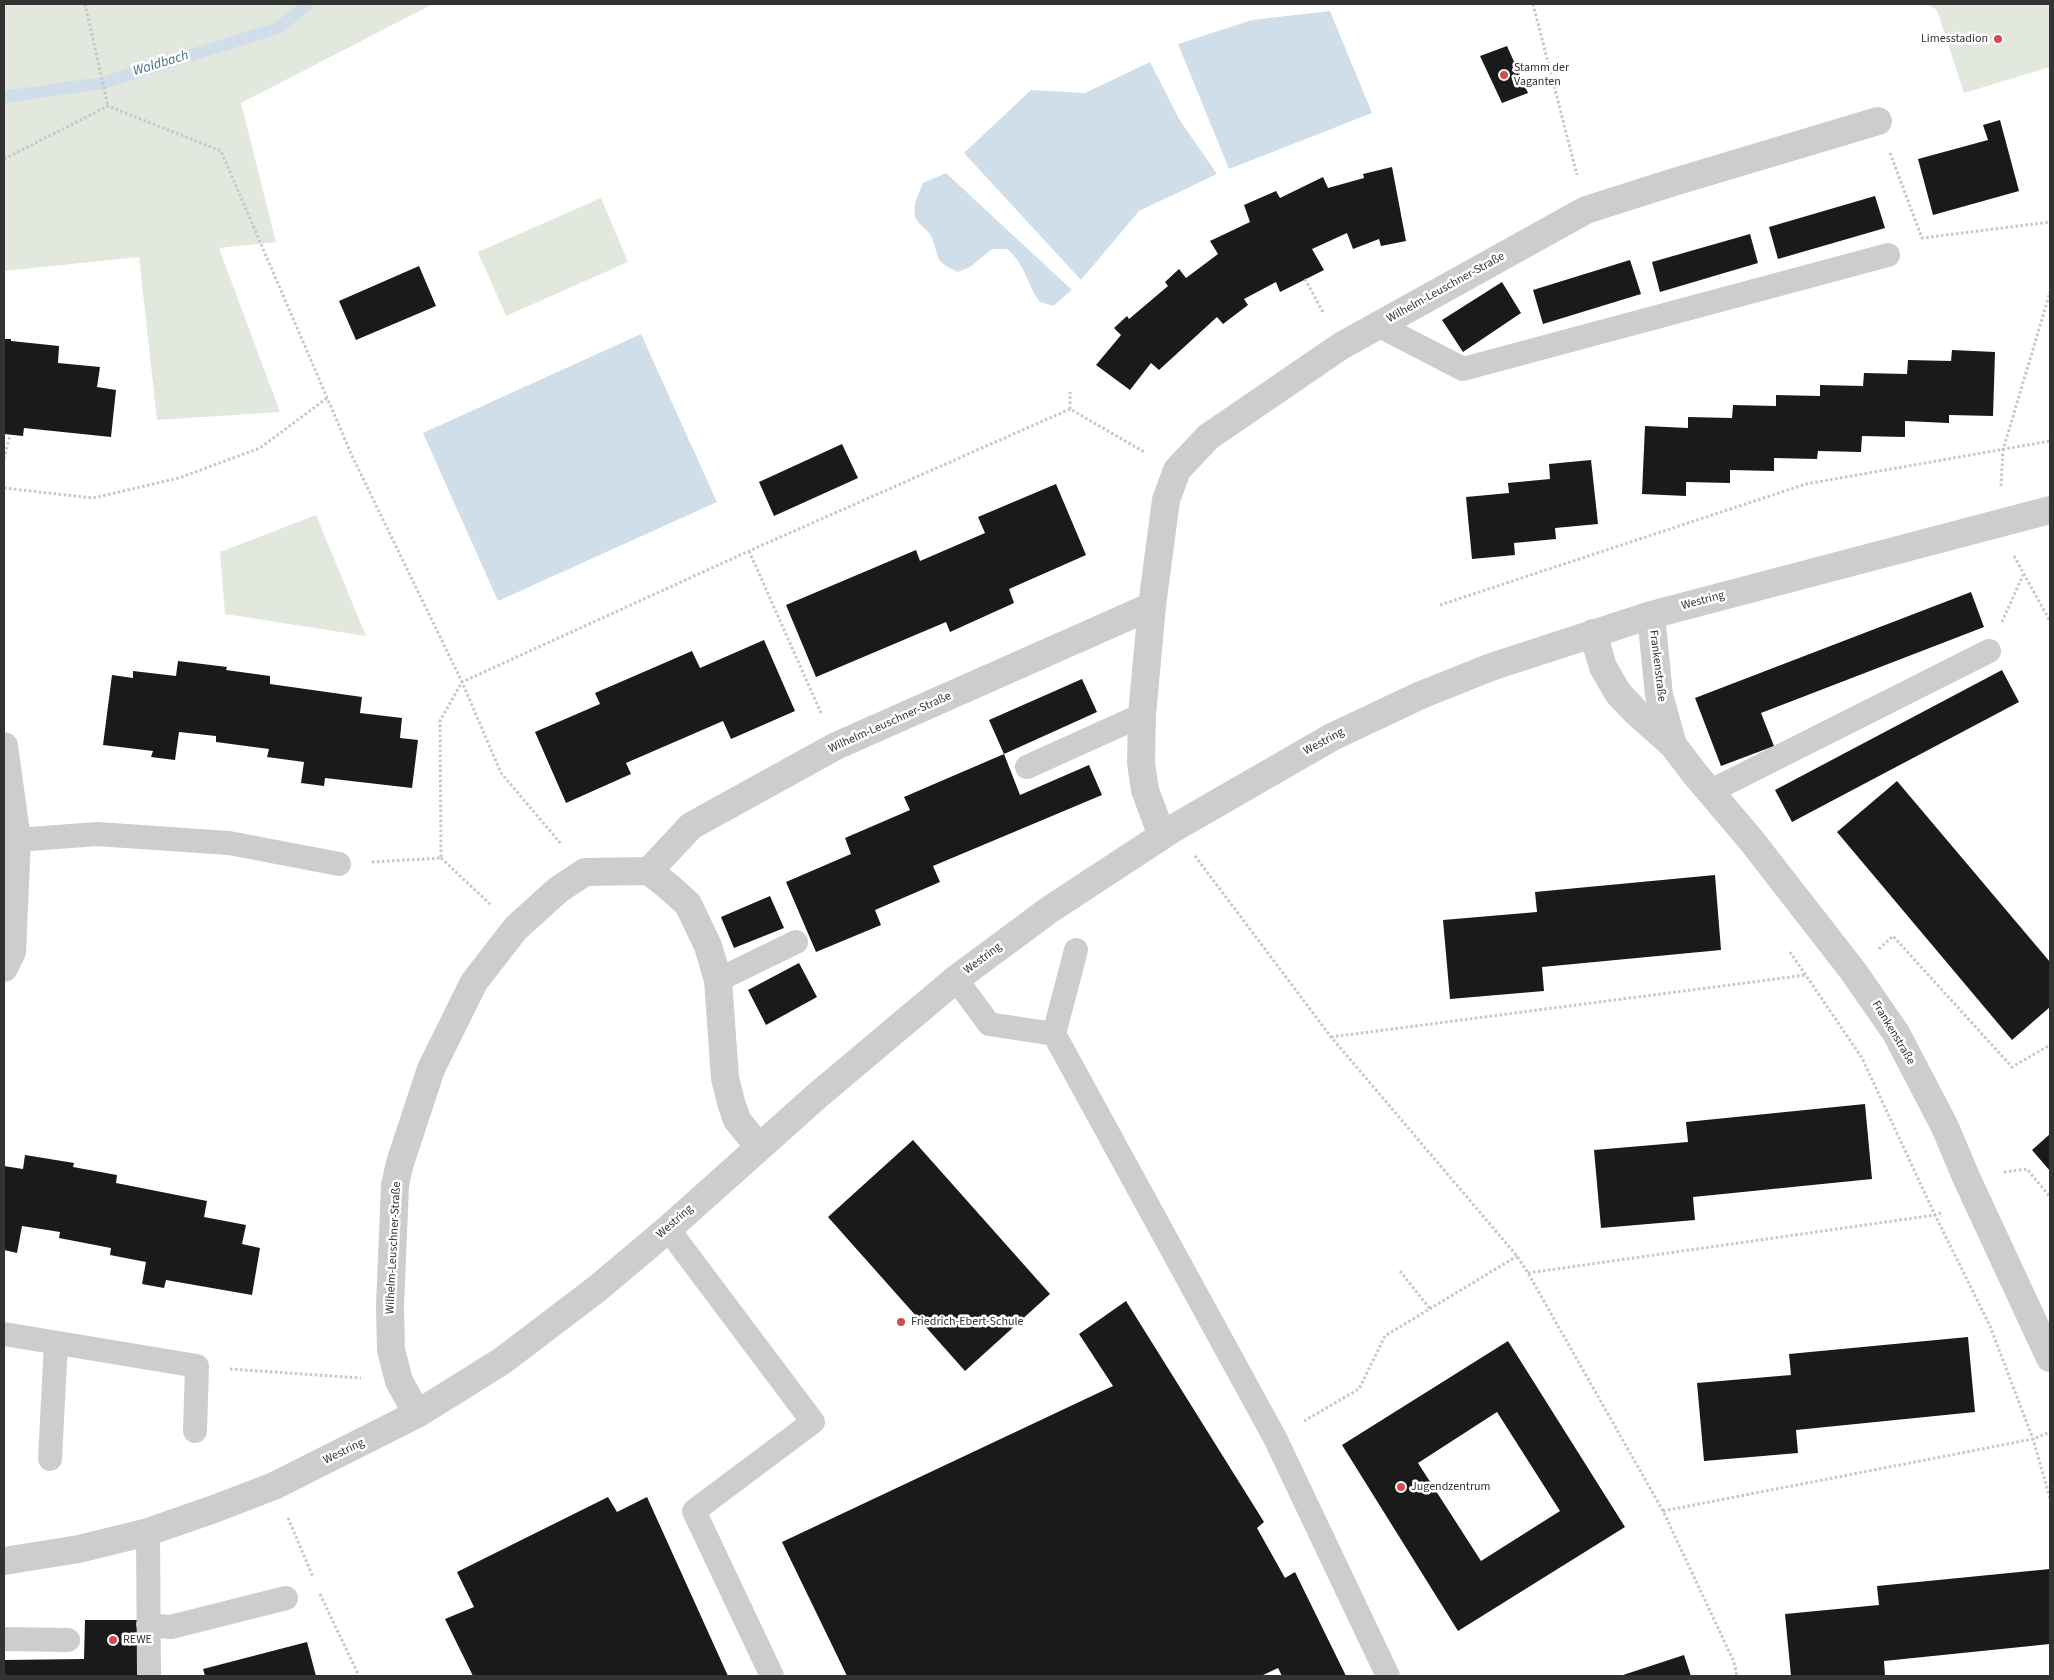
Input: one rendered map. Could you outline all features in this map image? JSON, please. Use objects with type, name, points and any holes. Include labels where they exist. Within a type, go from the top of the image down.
[{"type":"street","name":"Wilhelm-Leuschner-Straße","points":[[1168,832],[1145,790],[1141,764],[1142,715],[1152,606],[1166,500],[1177,470],[1208,437],[1341,346],[1586,210],[1878,121]]},
{"type":"street","name":"Westring","points":[[4,1562],[80,1549],[148,1532],[214,1509],[274,1486],[417,1414],[502,1361],[598,1288],[668,1229],[818,1095],[956,979],[1049,910],[1102,873],[1168,832],[1332,737],[1421,695],[1491,668],[1593,633],[1651,615],[1998,522],[2050,510]]},
{"type":"street","name":"Wilhelm-Leuschner-Straße","points":[[648,871],[691,826],[836,746],[1152,606]]},
{"type":"street","name":"Frankenstraße","points":[[1651,615],[1659,695],[1673,745]]},
{"type":"street","name":"Frankenstraße","points":[[1593,633],[1603,668],[1618,693],[1673,745],[1709,792],[1751,840],[1853,971],[1896,1033],[1945,1127],[1971,1188],[2050,1358]]},
{"type":"street","points":[[4,746],[17,840],[12,952],[4,968]]},
{"type":"street","points":[[585,872],[648,871],[670,887],[688,904],[708,946],[718,980],[725,1078],[737,1120],[759,1147]]},
{"type":"street","name":"Wilhelm-Leuschner-Straße","points":[[417,1414],[399,1381],[392,1350],[390,1306],[395,1185],[400,1163],[432,1069],[474,982],[516,928],[558,890],[585,872]]},
{"type":"lane","points":[[1378,325],[1463,369],[1888,255]]},
{"type":"lane","points":[[1709,792],[1989,651]]},
{"type":"lane","points":[[1027,768],[1142,715]]},
{"type":"lane","points":[[17,840],[97,834],[229,843],[339,864]]},
{"type":"lane","points":[[718,980],[796,942]]},
{"type":"lane","points":[[1076,950],[1054,1034],[1275,1438],[1388,1676]]},
{"type":"lane","points":[[956,979],[990,1024],[1054,1034]]},
{"type":"lane","points":[[668,1229],[813,1422],[694,1511],[772,1676]]},
{"type":"lane","points":[[4,1334],[197,1366],[196,1430]]},
{"type":"lane","points":[[50,1459],[56,1343]]},
{"type":"lane","points":[[148,1532],[149,1676]]},
{"type":"lane","points":[[148,1625],[171,1627],[286,1598]]},
{"type":"lane","points":[[4,1639],[68,1640]]},
{"type":"path","points":[[85,4],[108,106]]},
{"type":"path","points":[[1533,4],[1586,210]]},
{"type":"path","points":[[4,159],[108,106],[221,151],[353,458],[462,682],[501,773],[585,872]]},
{"type":"path","points":[[1878,121],[1922,238],[2050,222]]},
{"type":"path","points":[[2050,292],[2003,450],[1998,522],[2023,575],[2050,621]]},
{"type":"path","points":[[1070,392],[1070,409]]},
{"type":"path","points":[[4,488],[94,498],[179,478],[260,448],[327,398]]},
{"type":"path","points":[[1070,409],[1177,470]]},
{"type":"path","points":[[441,858],[440,721],[462,682],[750,551],[1070,409]]},
{"type":"path","points":[[4,459],[10,435]]},
{"type":"path","points":[[1440,605],[1806,484],[2050,441]]},
{"type":"path","points":[[750,551],[836,746]]},
{"type":"path","points":[[1989,651],[2023,575]]},
{"type":"path","points":[[1168,832],[1331,1037],[1517,1256],[1663,1511],[1734,1662],[1737,1676]]},
{"type":"path","points":[[339,864],[441,858],[516,928]]},
{"type":"path","points":[[1331,1037],[1806,975],[1853,971],[1893,936],[2012,1067],[2050,1045]]},
{"type":"path","points":[[1789,950],[1862,1058],[1935,1215],[1990,1326],[2033,1439],[2050,1498]]},
{"type":"path","points":[[1528,1273],[1935,1215],[1971,1188],[2027,1169],[2050,1197]]},
{"type":"path","points":[[1275,1438],[1359,1389],[1385,1336],[1517,1256]]},
{"type":"path","points":[[1400,1270],[1430,1309]]},
{"type":"path","points":[[197,1366],[399,1381]]},
{"type":"path","points":[[1663,1511],[2033,1439],[2050,1432]]},
{"type":"shaded area","points":[[4,4],[433,4],[241,103],[276,242],[219,248],[280,412],[157,420],[139,257],[4,271]]},
{"type":"shaded area","name":"Limesstadion","points":[[1927,4],[2050,4],[2050,67],[1964,93],[1937,10]]},
{"type":"shaded area","points":[[1330,11],[1372,113],[1229,169],[1178,44],[1252,20]]},
{"type":"shaded area","points":[[1150,62],[1179,119],[1217,174],[1139,211],[1081,280],[964,153],[1031,90],[1085,93]]},
{"type":"shaded area","points":[[946,173],[1072,290],[1053,306],[1040,302],[1018,261],[1007,249],[992,249],[970,267],[958,272],[941,262],[937,256],[931,236],[916,219],[915,209],[923,183]]},
{"type":"shaded area","points":[[601,198],[628,262],[506,316],[478,252]]},
{"type":"shaded area","points":[[641,334],[717,502],[498,601],[423,433]]},
{"type":"shaded area","points":[[316,515],[366,636],[225,614],[220,552]]},
{"type":"building","name":"Stamm der Vaganten","points":[[1507,46],[1528,93],[1502,103],[1480,56]]},
{"type":"building","points":[[2000,120],[2019,191],[1933,215],[1918,159],[1988,140],[1983,125]]},
{"type":"building","points":[[1392,167],[1406,241],[1381,246],[1379,239],[1353,249],[1347,233],[1312,249],[1324,270],[1280,292],[1276,282],[1244,299],[1248,305],[1223,324],[1217,317],[1159,370],[1151,363],[1130,390],[1096,365],[1121,335],[1114,328],[1127,316],[1129,319],[1168,286],[1165,282],[1179,269],[1186,278],[1218,254],[1210,241],[1250,222],[1244,205],[1276,191],[1280,198],[1323,177],[1328,188],[1364,178],[1363,174]]},
{"type":"building","points":[[1875,196],[1885,228],[1778,259],[1769,227]]},
{"type":"building","points":[[1750,234],[1758,263],[1660,292],[1652,262]]},
{"type":"building","points":[[1630,260],[1641,294],[1543,324],[1533,290]]},
{"type":"building","points":[[419,266],[436,306],[356,340],[339,301]]},
{"type":"building","points":[[1502,282],[1521,313],[1463,352],[1442,320]]},
{"type":"building","points":[[4,339],[59,346],[58,363],[100,367],[97,387],[116,390],[111,437],[24,428],[23,436],[4,434]]},
{"type":"building","points":[[1952,350],[1995,352],[1993,416],[1949,415],[1949,423],[1905,421],[1905,437],[1862,436],[1861,452],[1818,451],[1817,459],[1774,458],[1774,471],[1730,470],[1730,483],[1686,482],[1686,496],[1642,494],[1645,426],[1688,428],[1688,417],[1732,418],[1733,405],[1776,406],[1776,395],[1820,396],[1820,385],[1863,386],[1864,373],[1907,374],[1908,360],[1951,361]]},
{"type":"building","points":[[842,444],[858,478],[774,516],[759,482]]},
{"type":"building","points":[[1591,460],[1598,524],[1555,528],[1556,539],[1514,543],[1515,555],[1472,559],[1466,497],[1509,493],[1508,483],[1550,479],[1549,464]]},
{"type":"building","points":[[1056,484],[1086,555],[1009,589],[1014,603],[950,632],[946,622],[816,677],[786,605],[916,550],[920,561],[985,533],[978,517]]},
{"type":"building","points":[[1971,592],[1984,627],[1761,713],[1774,746],[1721,766],[1695,698]]},
{"type":"building","points":[[764,640],[795,711],[731,739],[723,721],[626,763],[631,774],[566,803],[535,732],[600,704],[595,693],[692,651],[700,668]]},
{"type":"building","points":[[178,661],[227,667],[226,670],[270,676],[270,684],[362,697],[360,713],[402,718],[400,738],[418,740],[412,788],[325,778],[324,786],[301,783],[304,762],[267,757],[269,749],[216,742],[216,736],[179,732],[175,760],[151,757],[153,751],[103,745],[112,675],[133,678],[133,671],[176,676]]},
{"type":"building","points":[[2002,670],[2019,702],[1792,822],[1775,790]]},
{"type":"building","points":[[1082,679],[1097,712],[1004,754],[989,720]]},
{"type":"building","points":[[1004,754],[1020,795],[1089,765],[1102,795],[933,866],[940,882],[875,910],[881,925],[816,952],[786,882],[851,854],[845,838],[910,810],[904,797]]},
{"type":"building","points":[[1897,781],[2050,962],[2050,1007],[2012,1040],[1837,832]]},
{"type":"building","points":[[1715,875],[1721,950],[1542,967],[1544,991],[1450,999],[1443,920],[1537,912],[1535,892]]},
{"type":"building","points":[[770,896],[784,928],[734,948],[721,917]]},
{"type":"building","points":[[799,963],[817,997],[766,1025],[748,990]]},
{"type":"building","points":[[1865,1104],[1872,1179],[1693,1197],[1695,1220],[1601,1228],[1594,1150],[1688,1142],[1686,1122]]},
{"type":"building","points":[[2050,1134],[2050,1171],[2032,1150]]},
{"type":"building","points":[[913,1140],[1050,1294],[965,1371],[828,1217]]},
{"type":"building","points":[[25,1155],[74,1163],[73,1167],[117,1175],[116,1183],[207,1201],[204,1217],[246,1225],[242,1244],[260,1248],[252,1295],[166,1280],[164,1288],[142,1284],[146,1262],[110,1255],[111,1248],[59,1238],[60,1232],[22,1226],[17,1253],[4,1250],[4,1166],[23,1169]]},
{"type":"building","points":[[1126,1301],[1264,1522],[1257,1528],[1285,1578],[1295,1572],[1346,1676],[1282,1676],[1278,1668],[1261,1676],[847,1676],[782,1542],[1113,1386],[1079,1334]]},
{"type":"building","points":[[1968,1337],[1975,1412],[1796,1430],[1798,1453],[1704,1461],[1697,1383],[1791,1375],[1789,1354]]},
{"type":"building","name":"Jugendzentrum","points":[[1508,1341],[1625,1527],[1458,1631],[1342,1445]],"holes":[[[1497,1412],[1560,1511],[1481,1561],[1418,1463]]]},
{"type":"building","points":[[608,1497],[617,1512],[647,1497],[728,1676],[473,1676],[445,1619],[474,1607],[457,1572]]},
{"type":"building","points":[[2050,1569],[2050,1644],[1884,1661],[1885,1676],[1791,1676],[1785,1614],[1879,1605],[1877,1586]]},
{"type":"building","name":"REWE","points":[[85,1620],[142,1620],[142,1676],[4,1676],[4,1660],[84,1659]]},
{"type":"building","points":[[307,1642],[316,1676],[205,1676],[203,1669]]},
{"type":"building","points":[[1684,1655],[1691,1676],[1620,1676]]},
{"type":"waterway","name":"Waldbach","points":[[4,97],[102,83],[278,28],[308,4]]},
{"type":"place","name":"Limesstadion","points":[[1998,39]]},
{"type":"place","name":"Stamm der Vaganten","points":[[1504,75]]},
{"type":"place","name":"Friedrich-Ebert-Schule","points":[[901,1322]]},
{"type":"place","name":"Jugendzentrum","points":[[1401,1487]]},
{"type":"place","name":"REWE","points":[[113,1640]]}]
